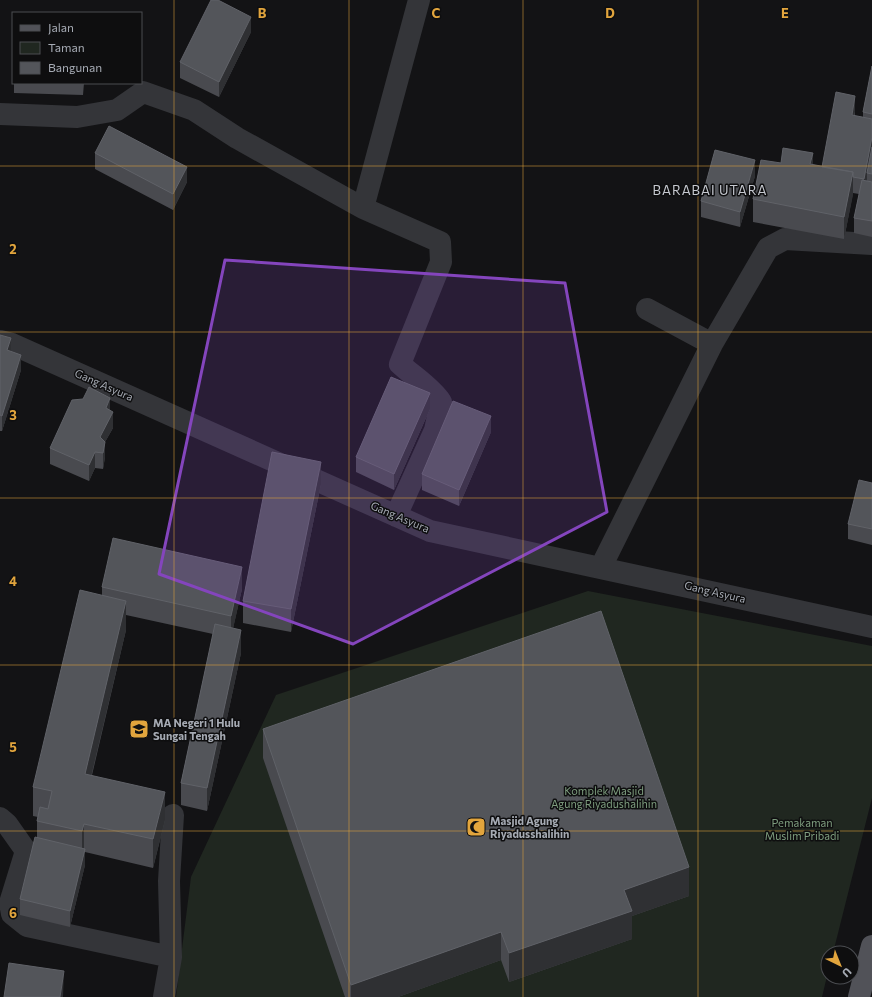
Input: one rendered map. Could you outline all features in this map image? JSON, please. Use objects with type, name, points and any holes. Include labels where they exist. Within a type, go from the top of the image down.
[{"type":"main road","points":[[859,997],[872,946]]},
{"type":"street","points":[[363,208],[419,0]]},
{"type":"street","points":[[0,114],[78,117],[117,110],[143,92],[194,110],[237,138],[363,208],[440,242],[442,262],[400,364],[419,382],[434,391],[441,402],[436,430],[396,516]]},
{"type":"street","points":[[601,567],[712,344],[768,248],[785,238],[872,244]]},
{"type":"street","points":[[647,309],[712,344]]},
{"type":"street","name":"Gang Asyura","points":[[0,341],[27,351],[430,531],[872,627]]},
{"type":"street","points":[[164,997],[171,957],[169,881],[173,815]]},
{"type":"street","points":[[0,818],[7,824],[26,851],[6,895],[12,914],[27,926],[171,957]]},
{"type":"highlighted area","points":[[225,260],[565,283],[607,512],[353,644],[159,574]]},
{"type":"green space","name":"Komplek Masjid Agung Riyadushalihin","points":[[588,591],[872,646],[872,798],[835,945],[820,945],[820,985],[825,985],[822,997],[176,997],[191,877],[276,695]]},
{"type":"building","points":[[211,0],[218,0],[251,17],[219,82],[180,62]]},
{"type":"building","points":[[872,66],[872,114],[863,112]]},
{"type":"building","points":[[836,92],[855,96],[852,115],[872,119],[872,137],[864,179],[853,177],[853,172],[822,167]]},
{"type":"building","points":[[109,126],[187,167],[173,194],[95,153]]},
{"type":"building","points":[[872,147],[872,174],[867,173]]},
{"type":"building","points":[[783,148],[813,153],[810,164],[853,172],[844,217],[753,199],[761,160],[781,163]]},
{"type":"building","points":[[715,150],[755,160],[740,212],[701,201]]},
{"type":"building","points":[[862,180],[872,182],[872,221],[854,218]]},
{"type":"building","points":[[0,335],[11,338],[7,350],[21,355],[2,416],[0,415]]},
{"type":"building","points":[[391,377],[430,393],[394,474],[356,457]]},
{"type":"building","points":[[89,387],[110,398],[106,408],[113,412],[100,437],[105,442],[103,453],[95,452],[89,465],[50,448],[72,400],[83,399]]},
{"type":"building","points":[[453,401],[491,416],[459,490],[422,474]]},
{"type":"building","points":[[272,452],[321,462],[291,609],[243,601]]},
{"type":"building","points":[[859,480],[872,483],[872,529],[848,524]]},
{"type":"building","points":[[113,538],[242,567],[231,616],[102,587]]},
{"type":"building","points":[[80,590],[126,601],[85,774],[165,792],[153,839],[84,824],[82,831],[37,821],[40,807],[48,809],[52,791],[33,787]]},
{"type":"building","name":"Masjid Agung Riyadusshalihin","points":[[601,611],[689,867],[624,890],[632,911],[509,953],[501,932],[351,985],[263,729]]},
{"type":"building","points":[[215,624],[241,630],[207,788],[181,783]]},
{"type":"building","points":[[35,837],[85,849],[70,911],[20,899]]},
{"type":"building","points":[[9,963],[64,971],[60,997],[4,997]]},
{"type":"place","name":"MA Negeri 1 Hulu Sungai Tengah","points":[[139,729]]},
{"type":"place","name":"Masjid Agung Riyadusshalihin","points":[[476,827]]},
{"type":"district","name":"BARABAI UTARA","points":[[710,190]]},
{"type":"park label","name":"Pemakaman Muslim Pribadi","points":[[802,829]]}]
